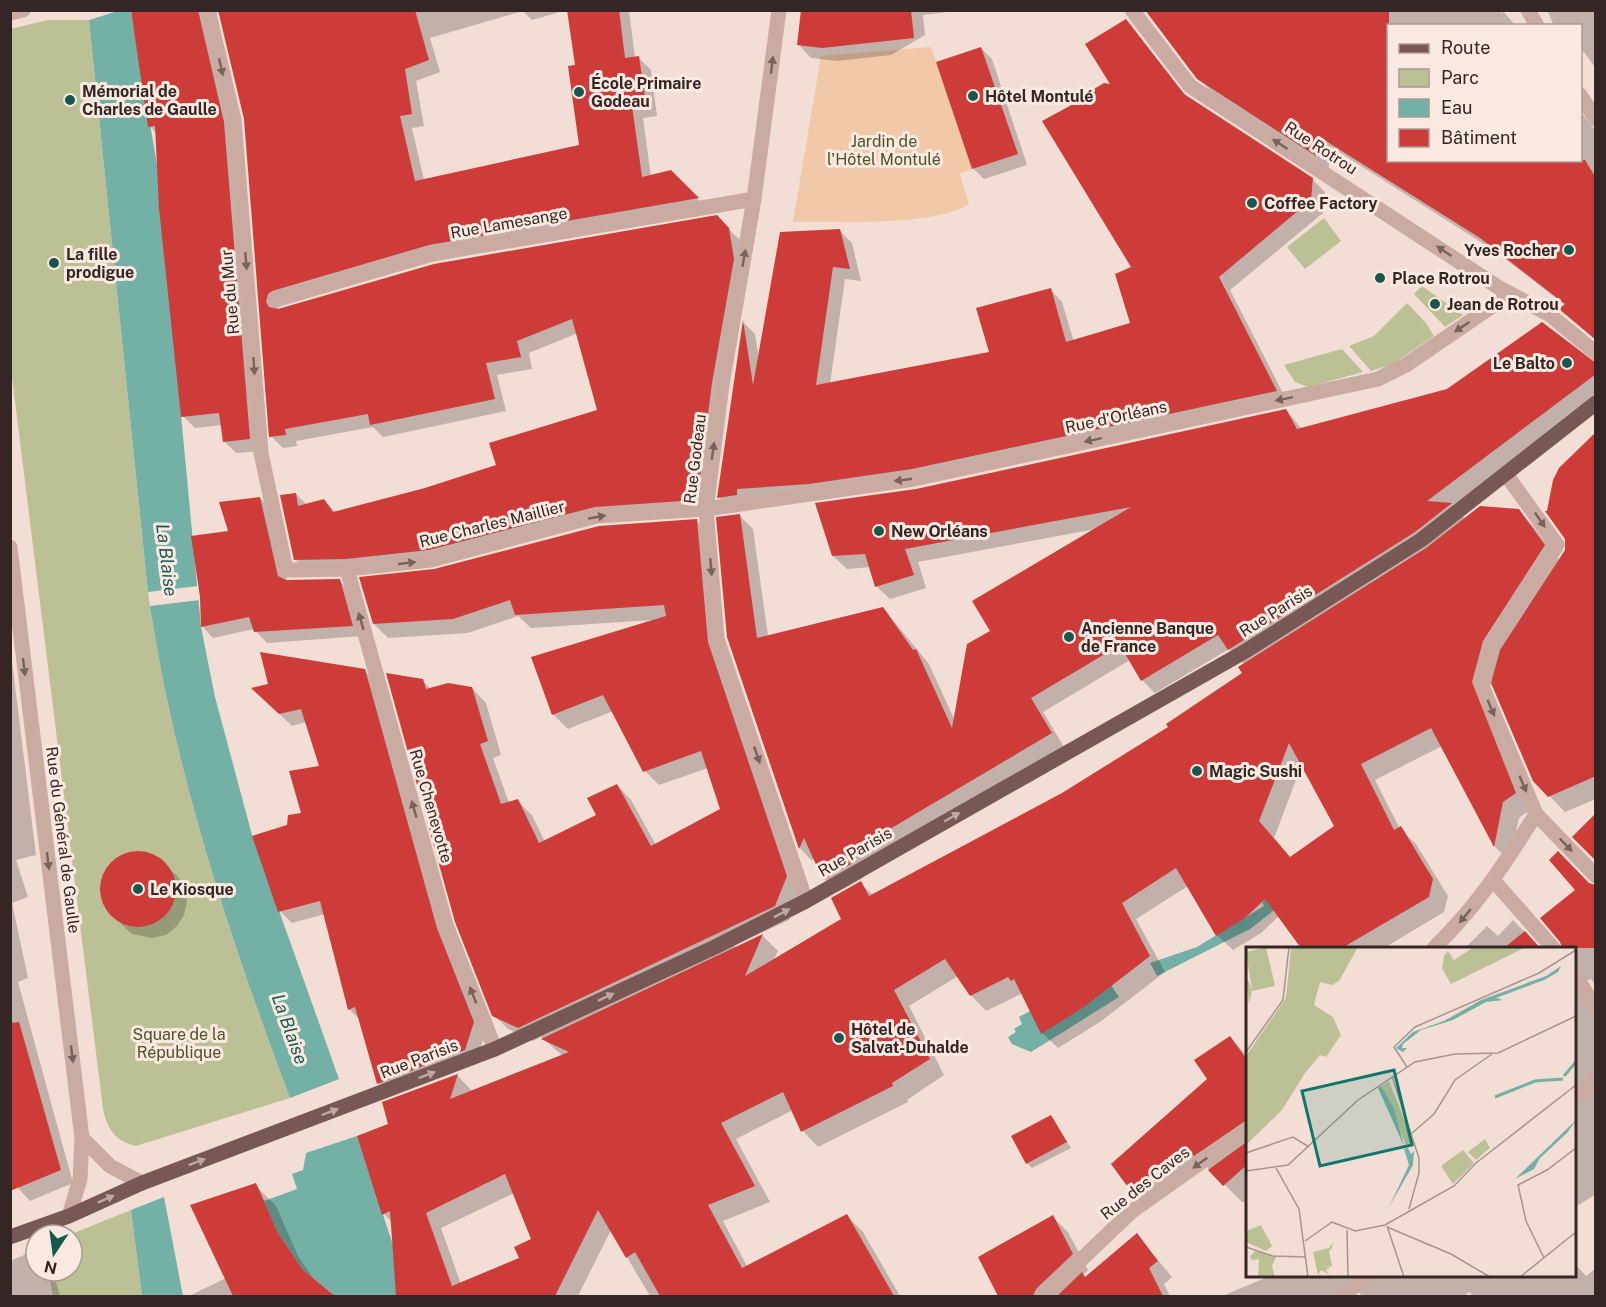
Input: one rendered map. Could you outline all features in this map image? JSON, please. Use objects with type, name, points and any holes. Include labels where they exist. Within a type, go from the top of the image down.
[{"type":"main road","name":"Rue Parisis","points":[[10,1237],[69,1216],[142,1183],[495,1049],[715,947],[806,901],[1244,652],[1421,540],[1596,403]]},
{"type":"street","points":[[10,14],[23,10]]},
{"type":"street","name":"Rue du Mur","points":[[208,10],[234,120],[261,453],[286,570]]},
{"type":"street","name":"Rue Godeau","points":[[779,10],[754,199],[722,385],[706,509],[717,639],[806,901]]},
{"type":"street","name":"Rue Rotrou","points":[[1132,10],[1190,86],[1510,294],[1550,315],[1596,353]]},
{"type":"street","points":[[1528,10],[1536,24]]},
{"type":"street","points":[[1582,97],[1596,119]]},
{"type":"street","name":"Rue Lamesange","points":[[274,300],[432,254],[754,199]]},
{"type":"street","name":"Rue d'Orléans","points":[[706,509],[914,479],[1377,379],[1406,365],[1510,294]]},
{"type":"street","points":[[1505,473],[1557,545],[1491,646],[1481,684],[1536,814],[1596,876]]},
{"type":"street","name":"Rue Charles Maillier","points":[[286,570],[347,569],[431,560],[597,516],[706,509]]},
{"type":"street","name":"Rue du Général de Gaulle","points":[[10,547],[82,1138],[80,1179],[69,1216]]},
{"type":"street","name":"Rue Chenevotte","points":[[347,569],[446,925],[495,1049]]},
{"type":"street","points":[[1435,947],[1461,921],[1494,881],[1536,814]]},
{"type":"street","points":[[1494,881],[1552,947]]},
{"type":"street","points":[[1576,976],[1596,1008]]},
{"type":"street","points":[[1576,1097],[1596,1080]]},
{"type":"street","name":"Rue des Caves","points":[[1043,1296],[1131,1212],[1246,1130]]},
{"type":"street","points":[[82,1138],[110,1166],[142,1183]]},
{"type":"street","points":[[1343,1296],[1365,1277]]},
{"type":"green space","name":"Square de la République","points":[[48,20],[89,20],[148,592],[159,657],[172,722],[205,849],[245,974],[290,1098],[136,1146],[123,1141],[114,1134],[107,1123],[103,1109],[11,369],[10,29]]},
{"type":"green space","points":[[1324,218],[1341,241],[1305,269],[1287,247]]},
{"type":"green space","points":[[1422,286],[1463,315],[1445,327],[1414,294]]},
{"type":"green space","points":[[1407,303],[1426,323],[1434,336],[1393,364],[1371,371],[1349,346],[1374,336]]},
{"type":"green space","points":[[1342,349],[1363,372],[1308,387],[1295,382],[1284,365]]},
{"type":"green space","points":[[131,1210],[142,1296],[53,1296],[50,1283],[84,1283],[84,1229]]},
{"type":"sand","name":"Jardin de l'Hôtel Montulé","points":[[931,47],[972,169],[960,174],[969,204],[953,211],[910,220],[793,222],[821,56]]},
{"type":"water","name":"La Blaise","points":[[118,11],[131,11],[158,171],[201,627],[215,697],[252,835],[339,1079],[290,1098],[245,974],[205,849],[172,722],[148,592],[89,20]]},
{"type":"water","points":[[1303,863],[1296,893],[1250,929],[1157,976],[1150,963],[1197,947],[1264,906],[1262,902]]},
{"type":"water","points":[[1111,985],[1119,997],[1031,1052],[1012,1044],[1008,1037],[1022,1024],[1019,1017],[1030,1011],[1041,1033]]},
{"type":"water","points":[[357,1136],[393,1245],[397,1296],[335,1296],[303,1270],[278,1233],[264,1201],[297,1189],[292,1174],[303,1170],[306,1153]]},
{"type":"water","points":[[164,1197],[183,1296],[142,1296],[131,1210]]},
{"type":"pier","points":[[198,586],[200,600],[150,606],[148,592]]},
{"type":"building","points":[[131,10],[198,10],[224,122],[250,439],[223,442],[219,413],[181,417],[159,208],[155,126],[148,127]]},
{"type":"building","points":[[218,10],[415,10],[429,60],[405,69],[412,114],[400,116],[415,181],[579,145],[568,66],[575,65],[567,10],[619,10],[625,58],[639,56],[646,104],[632,106],[642,177],[671,170],[699,198],[429,245],[272,291],[268,294],[266,302],[269,307],[278,309],[434,264],[717,215],[729,228],[734,259],[712,383],[697,500],[595,507],[429,550],[346,559],[294,560],[280,495],[296,493],[298,506],[324,499],[333,512],[425,488],[496,465],[489,443],[597,410],[572,319],[517,341],[521,357],[486,363],[495,399],[370,425],[368,414],[285,429],[286,435],[269,437],[244,119]]},
{"type":"building","points":[[801,10],[911,10],[914,38],[822,48],[797,45]]},
{"type":"building","points":[[1145,10],[1389,10],[1389,24],[1387,24],[1387,162],[1582,162],[1585,160],[1596,178],[1596,340],[1559,309],[1565,304],[1480,238],[1318,136],[1316,156],[1197,79]]},
{"type":"building","points":[[1126,19],[1184,94],[1313,178],[1311,200],[1219,277],[1277,391],[912,469],[809,484],[737,489],[737,495],[717,498],[743,320],[753,385],[780,232],[840,229],[850,269],[833,267],[816,385],[989,352],[976,308],[1051,288],[1066,342],[1130,323],[1115,274],[1131,267],[1042,121],[1088,96],[1087,93],[1104,83],[1110,84],[1085,44]]},
{"type":"building","name":"Hôtel Montulé","points":[[981,47],[1018,154],[972,169],[936,62]]},
{"type":"building","points":[[1542,322],[1596,363],[1596,374],[1427,501],[1452,503],[1415,532],[1228,650],[1218,635],[1141,681],[1120,645],[1031,698],[1052,733],[846,855],[851,864],[823,880],[804,838],[799,849],[727,637],[716,517],[740,514],[757,638],[883,607],[913,650],[916,649],[952,728],[967,644],[990,631],[972,601],[1131,507],[905,549],[914,575],[875,587],[865,554],[832,556],[815,503],[916,489],[1286,409],[1297,429],[1447,389]]},
{"type":"building","points":[[1596,432],[1596,776],[1548,797],[1533,781],[1491,683],[1500,650],[1565,550],[1565,539],[1545,511],[1547,511],[1553,480],[1559,468]]},
{"type":"building","points":[[260,497],[278,576],[286,580],[340,579],[353,626],[254,632],[249,617],[201,627],[200,597],[191,536],[228,531],[219,502]]},
{"type":"building","points":[[1480,506],[1519,509],[1545,545],[1483,641],[1472,682],[1516,793],[1503,802],[1494,847],[1431,728],[1361,764],[1394,830],[1401,826],[1433,879],[1429,897],[1344,947],[1300,947],[1265,899],[1245,918],[1216,936],[1176,868],[1122,903],[1150,956],[1084,1007],[1041,1034],[1014,979],[1011,981],[1008,977],[970,996],[945,959],[894,990],[930,1059],[892,1083],[893,1086],[801,1132],[783,1092],[721,1123],[755,1186],[708,1205],[742,1268],[847,1214],[894,1296],[660,1296],[635,1252],[626,1258],[598,1210],[555,1296],[396,1296],[390,1211],[382,1215],[357,1136],[388,1124],[382,1102],[458,1074],[450,1099],[569,1052],[541,1039],[763,934],[745,976],[841,919],[831,898],[861,881],[869,896],[1062,793],[1168,727],[1166,724],[1242,673],[1238,667],[1426,548]],"holes":[[[1289,743],[1334,826],[1290,857],[1259,821]],[[505,1174],[531,1239],[514,1247],[519,1258],[452,1286],[426,1213]]]},
{"type":"building","points":[[697,519],[708,642],[787,876],[775,906],[518,1028],[492,1016],[455,922],[386,673],[423,679],[426,689],[448,683],[472,687],[488,741],[480,744],[501,804],[518,799],[539,843],[596,815],[587,798],[617,784],[651,846],[720,809],[701,751],[643,772],[603,695],[552,715],[531,657],[666,616],[664,605],[515,615],[510,600],[453,619],[373,624],[359,577],[434,569],[599,526]]},
{"type":"building","points":[[260,652],[365,669],[437,928],[474,1022],[465,1050],[377,1084],[355,1007],[348,1010],[320,901],[278,912],[252,836],[287,825],[288,815],[301,813],[289,771],[319,766],[301,709],[279,714],[251,688],[268,684]]},
{"type":"building","points":[[1596,813],[1596,861],[1572,837]]},
{"type":"building","name":"Le Kiosque","points":[[146,851],[159,857],[170,868],[176,881],[174,904],[159,921],[146,927],[130,927],[117,921],[102,904],[100,881],[106,868],[123,853]]},
{"type":"building","points":[[1558,851],[1589,883],[1596,885],[1596,948],[1562,947],[1540,918],[1575,890],[1549,860]]},
{"type":"building","points":[[1525,931],[1539,947],[1505,947]]},
{"type":"building","points":[[19,1022],[61,1170],[10,1191],[10,1023]]},
{"type":"building","points":[[1230,1036],[1246,1058],[1246,1120],[1194,1156],[1188,1150],[1130,1190],[1111,1164],[1207,1079],[1194,1060]]},
{"type":"building","points":[[1051,1115],[1067,1142],[1026,1164],[1011,1136]]},
{"type":"building","points":[[1246,1142],[1246,1166],[1223,1186],[1208,1170]]},
{"type":"building","points":[[256,1183],[278,1233],[303,1270],[335,1296],[233,1296],[190,1205]]},
{"type":"building","points":[[1053,1215],[1073,1254],[1036,1289],[1033,1296],[998,1296],[978,1257]]},
{"type":"building","points":[[1137,1233],[1158,1261],[1149,1268],[1163,1296],[1057,1296],[1082,1272],[1085,1277]]},
{"type":"place","name":"École Primaire Godeau","points":[[579,92]]},
{"type":"place","name":"Hôtel Montulé","points":[[973,96]]},
{"type":"place","name":"Mémorial de Charles de Gaulle","points":[[70,100]]},
{"type":"place","name":"Coffee Factory","points":[[1252,203]]},
{"type":"place","name":"Yves Rocher","points":[[1569,250]]},
{"type":"place","name":"La fille prodigue","points":[[54,263]]},
{"type":"place","name":"Place Rotrou","points":[[1380,278]]},
{"type":"place","name":"Jean de Rotrou","points":[[1435,304]]},
{"type":"place","name":"Le Balto","points":[[1567,363]]},
{"type":"place","name":"New Orléans","points":[[879,531]]},
{"type":"place","name":"Ancienne Banque de France","points":[[1069,637]]},
{"type":"place","name":"Magic Sushi","points":[[1197,771]]},
{"type":"place","name":"Le Kiosque","points":[[138,889]]},
{"type":"place","name":"Hôtel de Salvat-Duhalde","points":[[839,1038]]}]
